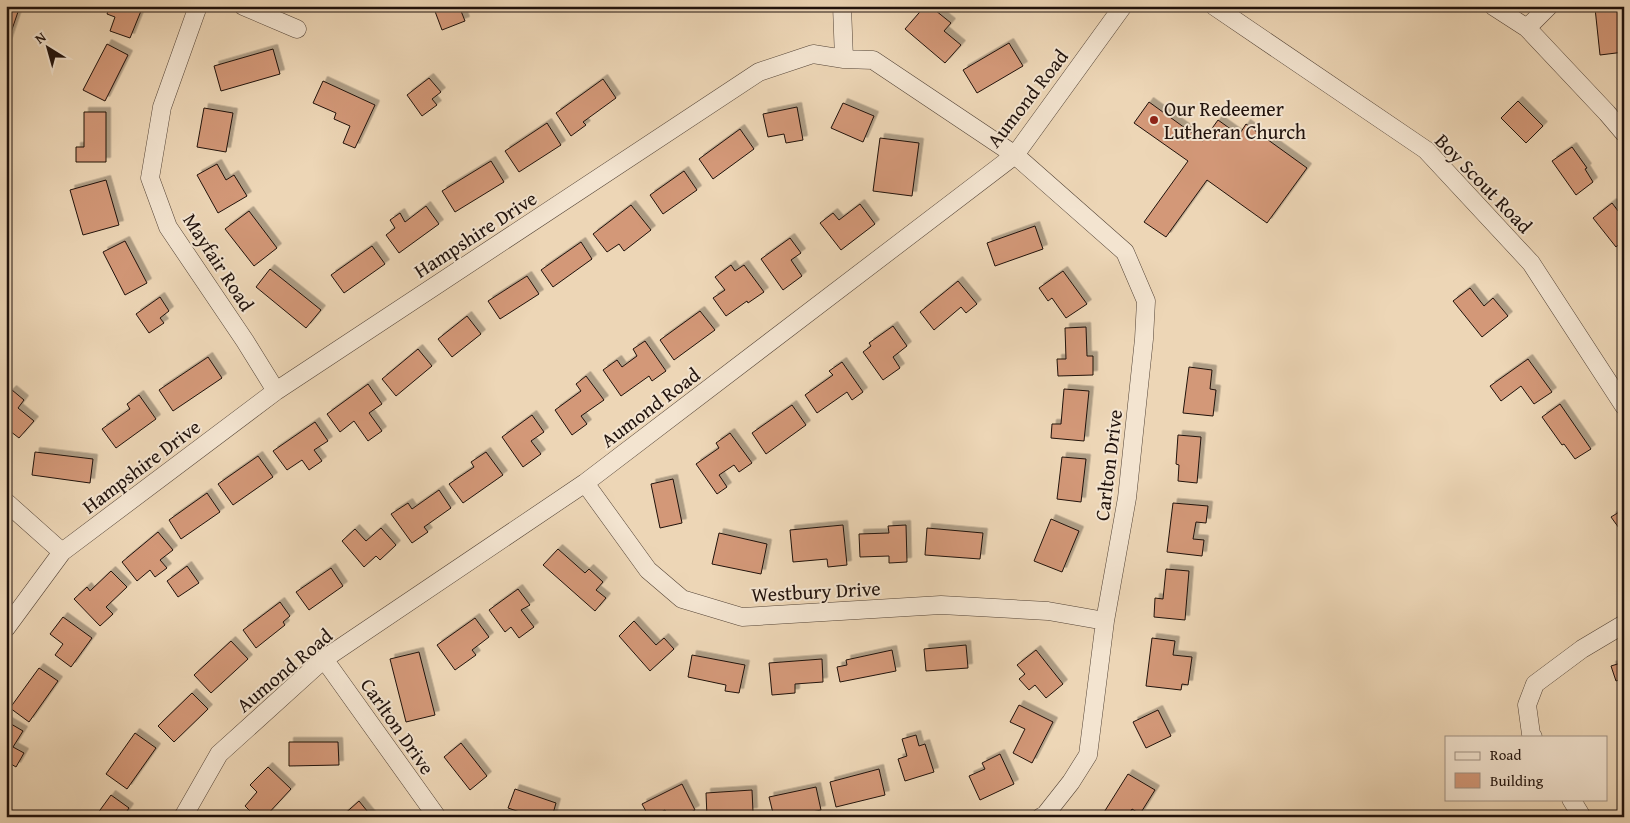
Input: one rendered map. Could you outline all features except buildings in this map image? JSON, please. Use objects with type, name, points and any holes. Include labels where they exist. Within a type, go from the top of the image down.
[{"type":"street","name":"Mayfair Road","points":[[198,6],[162,107],[150,178],[168,227],[245,340],[276,391]]},
{"type":"street","points":[[243,6],[296,29]]},
{"type":"street","points":[[842,6],[844,59]]},
{"type":"street","name":"Aumond Road","points":[[183,817],[219,754],[324,659],[585,483],[1015,155],[1123,6]]},
{"type":"street","name":"Boy Scout Road","points":[[1214,6],[1426,150],[1531,263],[1624,406]]},
{"type":"street","points":[[1493,6],[1526,28],[1624,133]]},
{"type":"street","points":[[1526,28],[1549,6]]},
{"type":"street","name":"Hampshire Drive","points":[[6,628],[62,552],[276,391],[759,72],[813,54],[844,59],[873,60],[1015,155]]},
{"type":"street","name":"Carlton Drive","points":[[1015,155],[1125,252],[1146,301],[1144,339],[1127,498],[1105,621],[1088,755],[1071,782],[1045,815],[1041,817]]},
{"type":"street","name":"Westbury Drive","points":[[585,483],[648,570],[682,599],[742,617],[941,605],[1048,611],[1105,621]]},
{"type":"street","points":[[6,502],[62,552]]},
{"type":"street","points":[[1532,736],[1527,705],[1535,684],[1582,649],[1624,624]]},
{"type":"street","name":"Carlton Drive","points":[[324,659],[437,817]]},
{"type":"street","points":[[1572,800],[1582,817]]},
{"type":"place","name":"Our Redeemer Lutheran Church","points":[[1154,120]]}]
